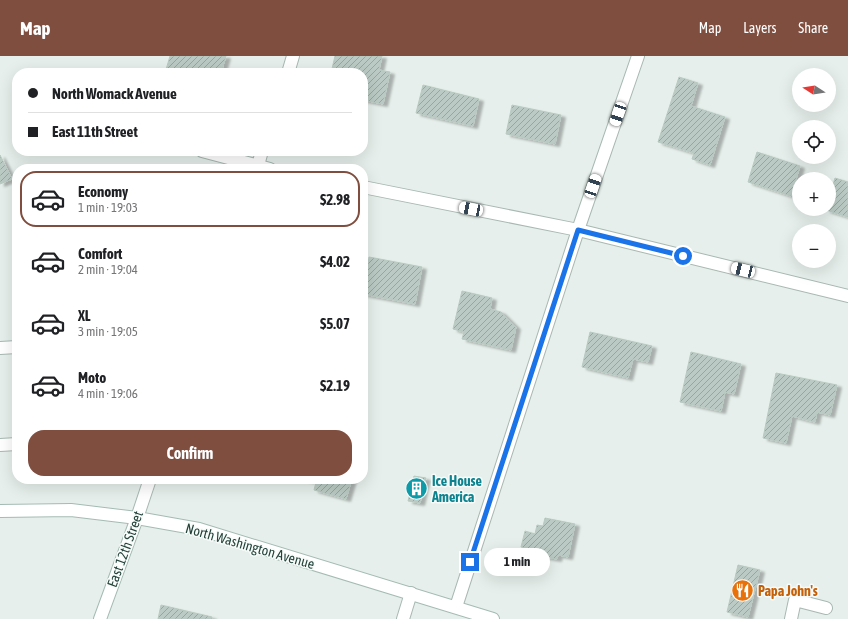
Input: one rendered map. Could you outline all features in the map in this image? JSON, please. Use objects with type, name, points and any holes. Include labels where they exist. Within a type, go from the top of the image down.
[{"type":"street","points":[[289,68],[293,56]]},
{"type":"street","points":[[456,607],[578,230],[638,56]]},
{"type":"street","points":[[218,156],[244,164]]},
{"type":"street","points":[[368,188],[578,230],[848,296]]},
{"type":"street","points":[[0,348],[12,347]]},
{"type":"street","points":[[0,445],[12,444]]},
{"type":"street","name":"East 12th Street","points":[[100,619],[148,484]]},
{"type":"street","name":"North Washington Avenue","points":[[0,511],[71,510],[137,518],[199,529],[493,619]]},
{"type":"street","points":[[403,619],[411,593]]},
{"type":"street","points":[[790,619],[795,600],[826,608]]},
{"type":"building","points":[[170,56],[226,56],[222,68],[166,68]]},
{"type":"building","points":[[335,56],[382,56],[379,70],[390,72],[383,104],[368,101],[368,68],[332,68]]},
{"type":"building","points":[[679,77],[698,83],[691,106],[725,117],[710,165],[692,159],[694,153],[658,142]]},
{"type":"building","points":[[423,85],[479,99],[473,126],[416,113]]},
{"type":"building","points":[[512,105],[561,115],[555,144],[506,134]]},
{"type":"building","points":[[757,152],[800,166],[798,172],[792,172],[791,196],[748,182]]},
{"type":"building","points":[[0,155],[12,179],[0,184]]},
{"type":"building","points":[[836,178],[848,182],[848,217],[836,213]]},
{"type":"building","points":[[369,257],[422,267],[415,304],[368,295]]},
{"type":"building","points":[[462,291],[492,298],[490,309],[501,312],[516,327],[511,350],[462,339],[464,332],[453,329]]},
{"type":"building","points":[[590,332],[652,346],[648,362],[633,359],[628,378],[582,367]]},
{"type":"building","points":[[691,352],[741,364],[734,394],[725,392],[721,411],[680,402]]},
{"type":"building","points":[[776,373],[837,385],[830,415],[817,412],[815,422],[792,416],[786,443],[763,438]]},
{"type":"building","name":"Ice House America","points":[[414,476],[426,478],[420,503],[408,501]]},
{"type":"building","points":[[316,484],[350,484],[346,499],[314,490]]},
{"type":"building","points":[[545,518],[575,524],[568,557],[558,555],[557,559],[540,556],[541,551],[521,547],[525,531],[535,534],[537,525],[543,526]]},
{"type":"building","name":"Papa John's","points":[[738,565],[760,570],[748,617],[727,612]]},
{"type":"building","points":[[161,605],[212,617],[212,619],[158,619]]},
{"type":"place","name":"Ice House America","points":[[417,489]]},
{"type":"place","name":"Papa John's","points":[[743,591]]},
{"type":"route","points":[[470,562],[578,230],[683,256]]}]
